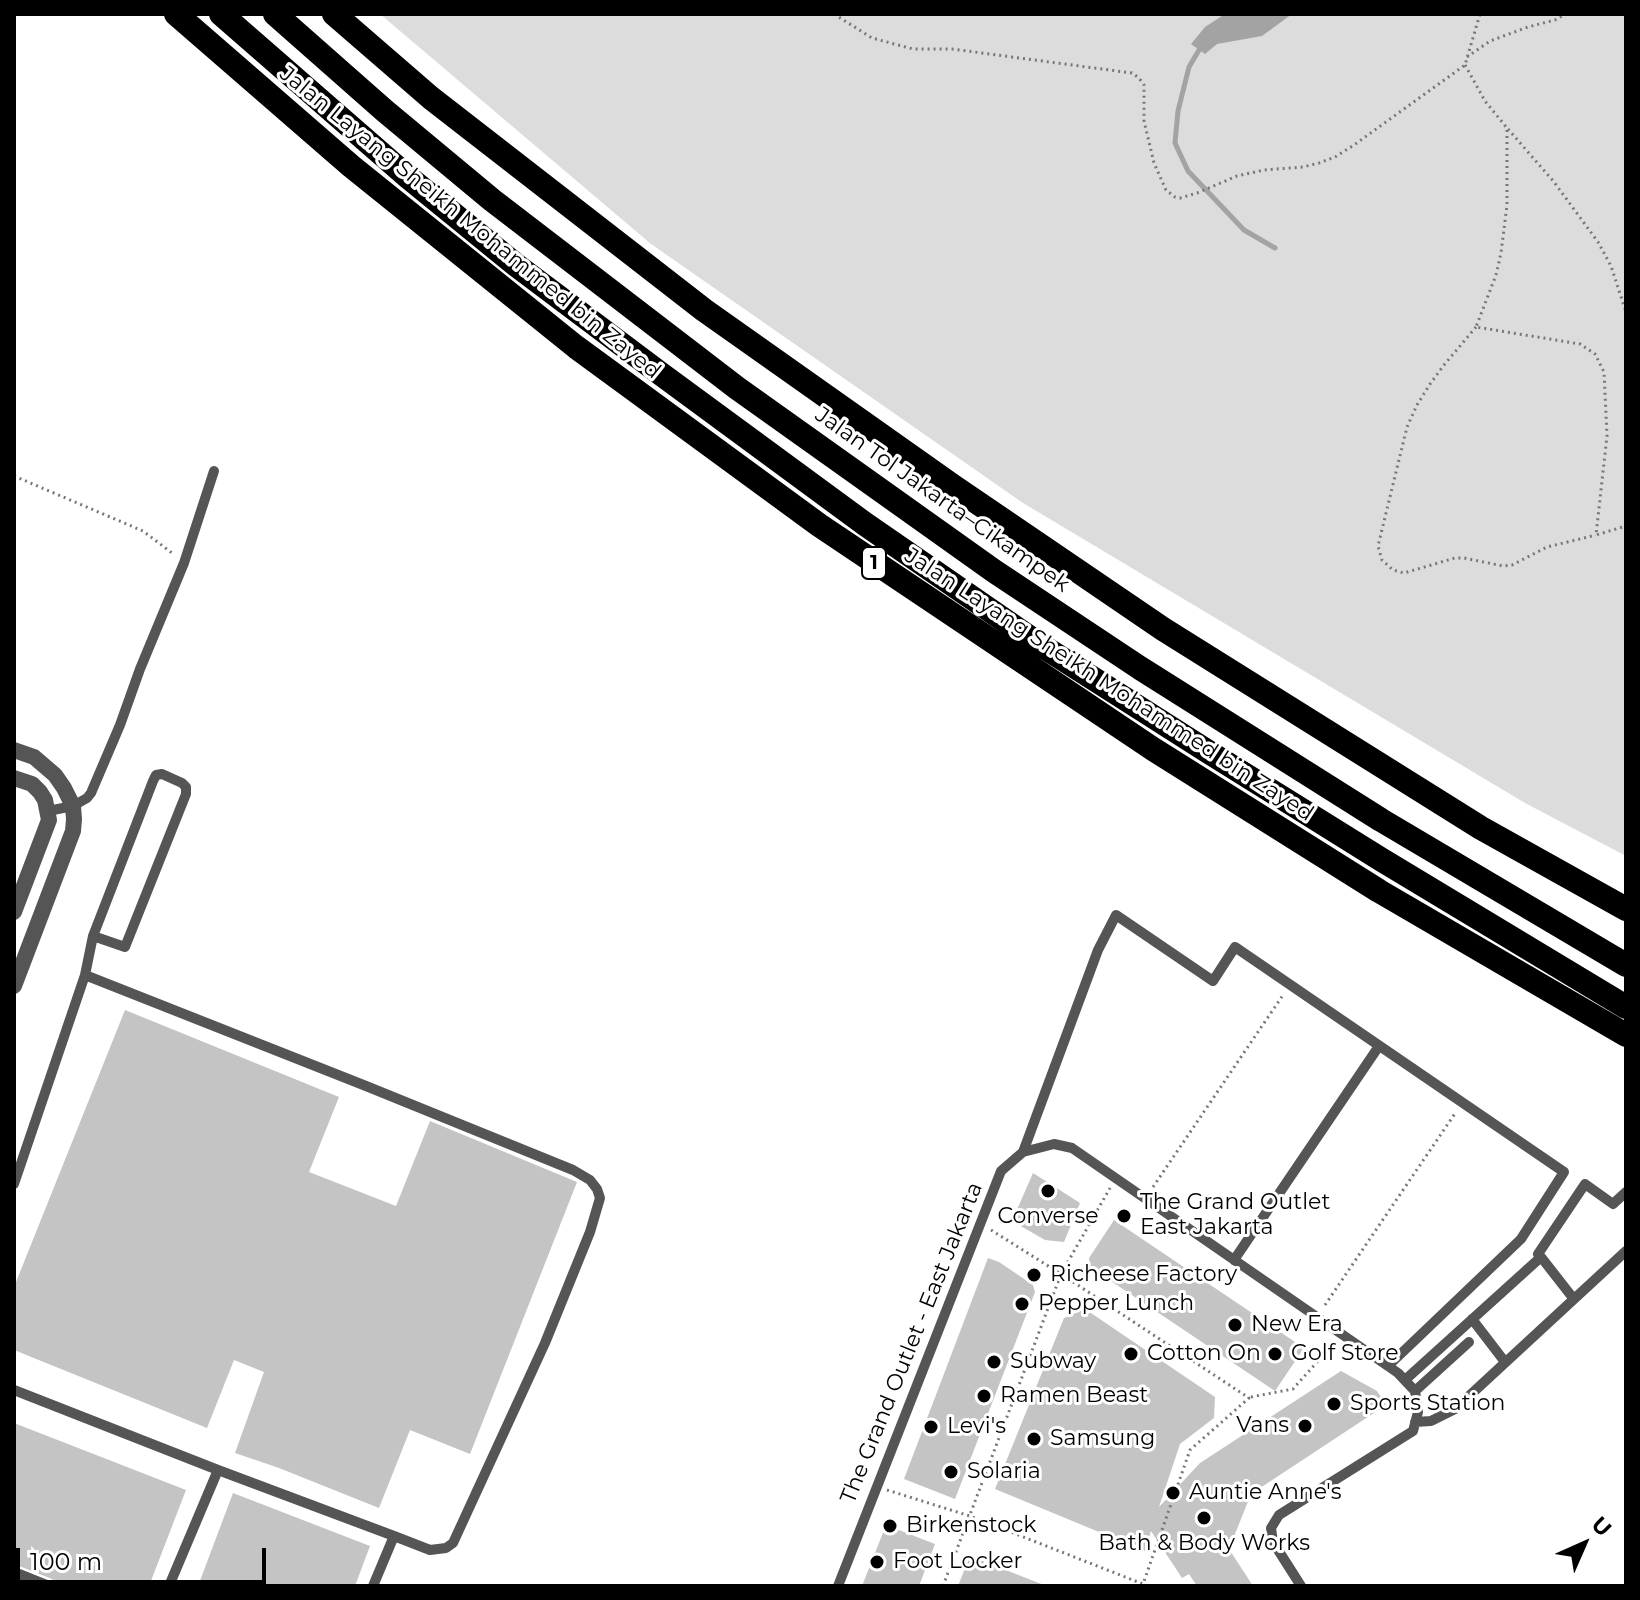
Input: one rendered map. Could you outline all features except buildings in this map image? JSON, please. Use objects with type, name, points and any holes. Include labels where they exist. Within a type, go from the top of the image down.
[{"type":"highway","name":"Jalan Layang Sheikh Mohammed bin Zayed","points":[[176,14],[351,166],[576,347],[819,525],[1153,749],[1379,891],[1626,1035]]},
{"type":"highway","name":"1","points":[[221,14],[408,177],[516,265],[878,534],[1036,642],[1207,751],[1626,1007]]},
{"type":"highway","name":"Jalan Tol Jakarta–Cikampek","points":[[275,14],[385,111],[504,209],[737,388],[994,571],[1140,668],[1381,820],[1626,965]]},
{"type":"highway","points":[[334,14],[431,98],[704,310],[953,486],[1163,629],[1481,828],[1626,909]]},
{"type":"street","points":[[14,750],[34,757],[46,766],[64,788],[73,806],[73,831],[14,986]]},
{"type":"street","points":[[14,778],[32,784],[40,792],[49,820],[14,912]]},
{"type":"lane","points":[[48,811],[73,806],[91,793],[184,563],[214,471]]},
{"type":"lane","points":[[14,1184],[85,975],[93,936],[153,781],[156,775],[162,774],[182,783],[186,794],[125,947],[93,936]]},
{"type":"lane","points":[[1023,1152],[1098,950],[1116,915],[1213,981],[1235,947],[1564,1172],[1521,1239],[1388,1366]]},
{"type":"lane","points":[[14,1390],[430,1550],[446,1548],[453,1543],[545,1343],[600,1198],[590,1180],[573,1170],[85,975]]},
{"type":"lane","points":[[1234,1260],[1379,1046]]},
{"type":"lane","points":[[1023,1152],[1054,1144],[1072,1148],[1388,1366],[1415,1391],[1418,1412],[1413,1431],[1279,1515],[1271,1528],[1273,1542],[1301,1586]]},
{"type":"lane","name":"The Grand Outlet - East Jakarta","points":[[838,1586],[1001,1171],[1023,1152]]},
{"type":"lane","points":[[1573,1298],[1538,1254],[1585,1184],[1613,1204],[1626,1192]]},
{"type":"lane","points":[[1415,1422],[1431,1421],[1455,1409],[1626,1251]]},
{"type":"lane","points":[[1405,1380],[1541,1257]]},
{"type":"lane","points":[[1472,1319],[1505,1362]]},
{"type":"lane","points":[[1415,1391],[1469,1342]]},
{"type":"lane","points":[[169,1586],[218,1470]]},
{"type":"lane","points":[[373,1586],[394,1536]]},
{"type":"lane","points":[[14,1572],[49,1586]]},
{"type":"path","points":[[834,14],[872,38],[913,49],[952,49],[1132,73],[1144,85],[1144,121],[1154,163],[1170,194],[1180,198],[1227,179],[1264,170],[1303,167],[1335,157],[1465,65]]},
{"type":"path","points":[[1480,14],[1465,65],[1485,101],[1554,182],[1598,242],[1611,266],[1626,312]]},
{"type":"path","points":[[1465,59],[1490,41],[1565,14]]},
{"type":"path","points":[[1507,128],[1507,205],[1496,275],[1476,327],[1430,384],[1407,427],[1378,546],[1382,560],[1393,570],[1404,573],[1455,558],[1512,565],[1547,547],[1626,526]]},
{"type":"path","points":[[1476,327],[1580,344],[1600,361],[1606,392],[1607,436],[1596,535]]},
{"type":"path","points":[[14,476],[143,531],[184,563]]},
{"type":"path","points":[[1145,1199],[1290,985]]},
{"type":"path","points":[[1317,1317],[1462,1103]]},
{"type":"path","points":[[943,1586],[1061,1274],[1116,1178]]},
{"type":"path","points":[[981,1224],[1249,1398]]},
{"type":"path","points":[[877,1487],[970,1516],[1143,1585],[1190,1450],[1249,1398],[1293,1389],[1342,1334]]},
{"type":"shaded area","points":[[380,14],[1626,14],[1626,856],[1525,803],[1023,503],[651,244]]},
{"type":"shaded area","points":[[1225,14],[1292,14],[1262,36],[1217,44],[1205,54],[1191,44],[1205,27]]},
{"type":"waterway","points":[[1202,45],[1189,67],[1178,111],[1175,143],[1188,171],[1244,230],[1275,248]]},
{"type":"place","name":"Converse","points":[[1048,1191]]},
{"type":"place","name":"The Grand Outlet East Jakarta","points":[[1124,1216]]},
{"type":"place","name":"Richeese Factory","points":[[1034,1275]]},
{"type":"place","name":"Pepper Lunch","points":[[1022,1304]]},
{"type":"place","name":"New Era","points":[[1235,1325]]},
{"type":"place","name":"Cotton On","points":[[1131,1354]]},
{"type":"place","name":"Golf Store","points":[[1275,1354]]},
{"type":"place","name":"Subway","points":[[994,1362]]},
{"type":"place","name":"Ramen Beast","points":[[984,1396]]},
{"type":"place","name":"Sports Station","points":[[1334,1404]]},
{"type":"place","name":"Vans","points":[[1305,1426]]},
{"type":"place","name":"Levi's","points":[[931,1427]]},
{"type":"place","name":"Samsung","points":[[1034,1439]]},
{"type":"place","name":"Solaria","points":[[951,1472]]},
{"type":"place","name":"Auntie Anne's","points":[[1173,1493]]},
{"type":"place","name":"Bath & Body Works","points":[[1204,1518]]},
{"type":"place","name":"Birkenstock","points":[[890,1526]]},
{"type":"place","name":"Foot Locker","points":[[877,1562]]}]
